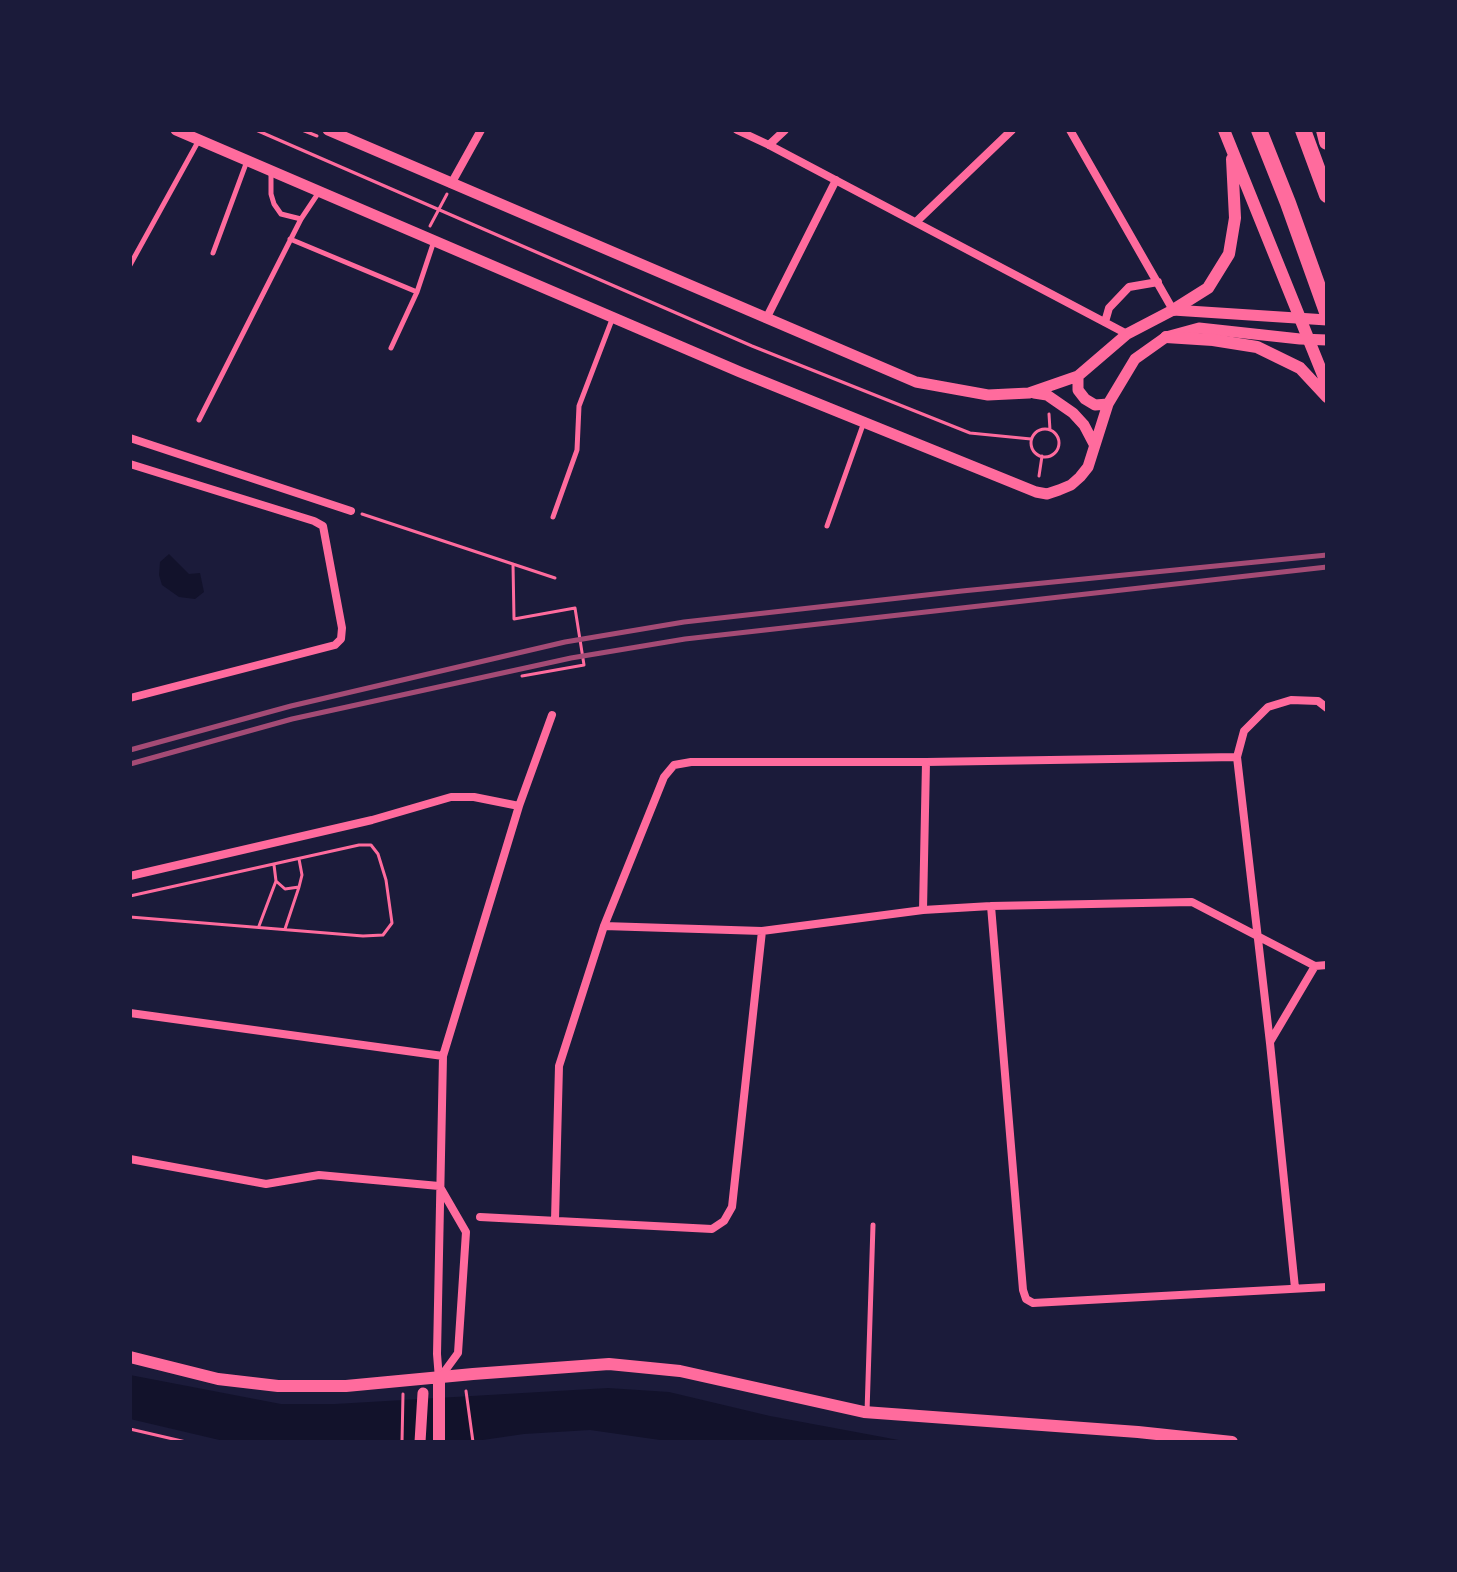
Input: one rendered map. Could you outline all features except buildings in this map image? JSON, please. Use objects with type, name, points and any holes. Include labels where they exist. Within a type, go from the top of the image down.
[{"type":"highway","points":[[1259,130],[1327,312]]},
{"type":"highway","points":[[1303,130],[1327,195]]},
{"type":"highway","points":[[1324,130],[1327,142]]},
{"type":"main road","points":[[1224,130],[1327,385]]},
{"type":"main road","points":[[1173,310],[1208,288],[1229,254],[1235,218],[1231,148]]},
{"type":"main road","points":[[1166,337],[1257,347],[1300,368],[1327,397]]},
{"type":"main road","points":[[130,1357],[218,1379],[278,1386],[413,1390],[439,1379],[473,1374],[609,1364],[680,1371],[867,1412],[1232,1442]]},
{"type":"main road","points":[[439,1379],[439,1442]]},
{"type":"street","points":[[176,130],[204,138],[247,161],[319,192],[1036,492],[1047,494],[1071,485],[1080,477],[1088,467],[1108,404],[1135,359],[1166,337],[1199,328],[1327,340]]},
{"type":"street","points":[[328,130],[916,382],[988,395],[1047,395],[1062,403],[1084,425],[1094,444]]},
{"type":"street","points":[[451,184],[481,130]]},
{"type":"street","points":[[737,130],[1127,334]]},
{"type":"street","points":[[769,145],[785,130]]},
{"type":"street","points":[[916,222],[1012,130]]},
{"type":"street","points":[[1070,130],[1173,310]]},
{"type":"street","points":[[766,319],[836,180]]},
{"type":"street","points":[[1105,322],[1109,308],[1129,287],[1158,282]]},
{"type":"street","points":[[1029,393],[1078,376],[1127,334],[1173,310],[1327,320]]},
{"type":"street","points":[[1078,376],[1078,390],[1085,399],[1095,405],[1108,404]]},
{"type":"street","points":[[130,438],[351,511]]},
{"type":"street","points":[[130,464],[323,526],[342,628],[341,639],[335,645],[130,698]]},
{"type":"street","points":[[1295,1288],[1237,757],[1244,731],[1268,707],[1291,700],[1318,701],[1327,708]]},
{"type":"street","points":[[439,1379],[443,1056],[519,806],[552,715]]},
{"type":"street","points":[[555,1220],[559,1066],[604,926],[664,777],[674,765],[691,762],[1237,757]]},
{"type":"street","points":[[923,910],[926,762]]},
{"type":"street","points":[[130,876],[372,820],[451,797],[474,797],[519,806]]},
{"type":"street","points":[[604,926],[762,931],[923,910],[1192,902],[1315,966],[1327,965]]},
{"type":"street","points":[[991,906],[1026,1299],[1033,1303],[1327,1287]]},
{"type":"street","points":[[480,1217],[712,1229],[724,1221],[732,1207],[762,931]]},
{"type":"street","points":[[1270,1043],[1315,966]]},
{"type":"street","points":[[130,1013],[443,1056]]},
{"type":"street","points":[[130,1159],[266,1184],[319,1175],[439,1186]]},
{"type":"street","points":[[420,1442],[413,1390],[430,1388],[458,1353],[466,1232],[439,1186]]},
{"type":"lane","points":[[130,265],[133,251],[204,138]]},
{"type":"lane","points":[[213,253],[247,161]]},
{"type":"lane","points":[[271,171],[274,204],[281,214],[301,219]]},
{"type":"lane","points":[[199,420],[290,239],[319,192]]},
{"type":"lane","points":[[290,239],[417,292]]},
{"type":"lane","points":[[391,348],[417,292],[430,239]]},
{"type":"lane","points":[[553,517],[577,450],[579,406],[613,317]]},
{"type":"lane","points":[[827,526],[864,422]]},
{"type":"lane","points":[[867,1412],[873,1225]]},
{"type":"path","points":[[256,130],[752,346],[970,433],[1031,439]]},
{"type":"path","points":[[430,239],[451,184]]},
{"type":"path","points":[[1042,429],[1050,430],[1055,434],[1058,446],[1049,456],[1042,456],[1031,447],[1031,439],[1042,429]]},
{"type":"path","points":[[1042,456],[1038,477],[1051,477]]},
{"type":"path","points":[[351,511],[555,578]]},
{"type":"path","points":[[513,564],[514,619],[575,608],[584,665],[522,676]]},
{"type":"path","points":[[130,896],[359,845],[371,845],[378,854],[386,880],[392,923],[383,935],[363,936],[130,917]]},
{"type":"path","points":[[285,930],[302,875],[299,859]]},
{"type":"path","points":[[258,928],[276,881],[274,864]]},
{"type":"path","points":[[276,881],[285,889],[299,887]]},
{"type":"path","points":[[466,1391],[473,1442]]},
{"type":"path","points":[[402,1442],[403,1400]]},
{"type":"path","points":[[130,1429],[186,1442]]},
{"type":"shaded area","points":[[169,554],[189,574],[200,573],[204,592],[195,599],[179,597],[162,585],[160,562]]},
{"type":"shaded area","points":[[130,1375],[281,1404],[335,1404],[608,1388],[669,1392],[770,1416],[904,1441],[926,1442],[674,1442],[590,1430],[524,1434],[469,1442],[228,1442],[130,1419]]},
{"type":"railway","points":[[130,750],[291,706],[565,642],[684,622],[1327,555]]},
{"type":"railway","points":[[130,764],[292,719],[571,658],[685,639],[1327,567]]}]
